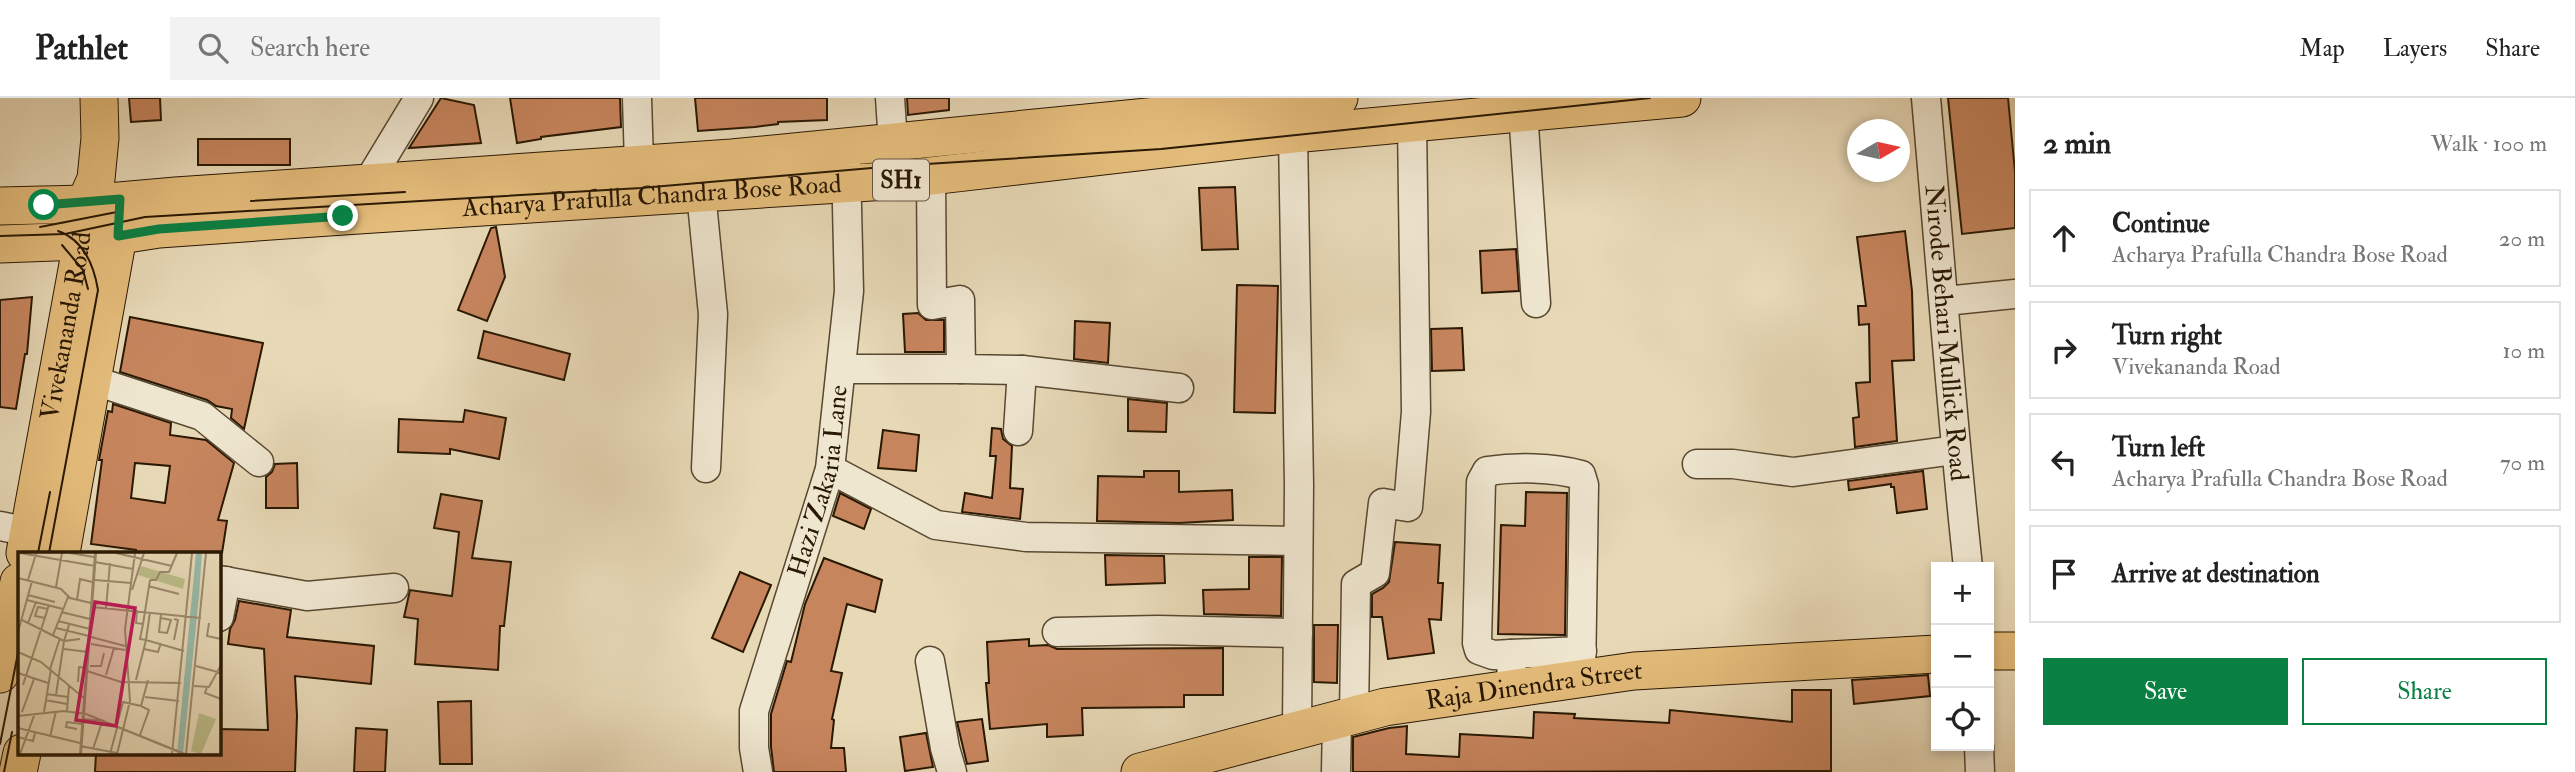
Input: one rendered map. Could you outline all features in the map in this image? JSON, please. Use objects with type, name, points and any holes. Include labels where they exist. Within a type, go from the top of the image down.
[{"type":"main road","name":"Vivekananda Road","points":[[61,552],[112,266],[96,179],[100,138],[99,98]]},
{"type":"main road","name":"Vivekananda Road","points":[[18,537],[82,241],[102,201],[119,98]]},
{"type":"main road","name":"Acharya Prafulla Chandra Bose Road","points":[[21,243],[82,241],[112,266],[159,229],[931,176],[1289,112],[1339,98]]},
{"type":"main road","name":"Acharya Prafulla Chandra Bose Road","points":[[21,206],[144,200],[732,158],[893,142],[1160,106],[1289,112],[1412,123],[1682,98]]},
{"type":"main road","points":[[0,674],[18,587]]},
{"type":"main road","points":[[1994,651],[2015,651]]},
{"type":"main road","name":"Raja Dinendra Street","points":[[1140,772],[1511,672],[1584,669],[1634,671],[1931,654]]},
{"type":"main road","points":[[18,772],[22,754]]},
{"type":"street","points":[[343,216],[362,194],[419,98]]},
{"type":"street","points":[[637,98],[639,163]]},
{"type":"street","points":[[890,98],[893,142]]},
{"type":"street","name":"Nirode Behari Mullick Road","points":[[1926,98],[1945,302],[1955,450],[1967,562]]},
{"type":"street","points":[[1523,111],[1536,303]]},
{"type":"street","points":[[1289,112],[1298,541],[1297,730]]},
{"type":"street","points":[[1336,772],[1345,718],[1356,584],[1375,573],[1383,503],[1408,507],[1416,412],[1412,123]]},
{"type":"street","name":"Hazi Zakaria Lane","points":[[758,772],[754,748],[754,711],[830,469],[849,291],[846,147]]},
{"type":"street","points":[[931,176],[932,305],[960,300],[961,369]]},
{"type":"street","points":[[701,192],[713,314],[706,468]]},
{"type":"street","points":[[1945,302],[2015,294]]},
{"type":"street","points":[[841,369],[1022,370],[1179,388]]},
{"type":"street","points":[[1018,431],[1022,370]]},
{"type":"street","points":[[92,380],[202,416],[258,462]]},
{"type":"street","points":[[1697,464],[1733,464],[1793,472],[1955,450]]},
{"type":"street","points":[[830,469],[936,525],[1027,537],[1298,541]]},
{"type":"street","points":[[1511,672],[1493,654],[1479,650],[1476,630],[1482,482],[1487,471],[1504,469],[1581,475],[1584,485],[1584,669]]},
{"type":"street","points":[[1584,669],[1595,479]]},
{"type":"street","points":[[220,608],[223,580],[307,596],[394,588]]},
{"type":"street","points":[[1057,632],[1158,630],[1298,633]]},
{"type":"street","points":[[930,662],[945,748],[952,772]]},
{"type":"street","points":[[1979,751],[1980,772]]},
{"type":"building","points":[[129,98],[160,98],[161,120],[131,122]]},
{"type":"building","points":[[441,98],[474,105],[481,143],[409,148]]},
{"type":"building","points":[[510,98],[620,98],[621,127],[541,137],[517,143]]},
{"type":"building","points":[[695,98],[827,98],[827,120],[778,122],[755,127],[698,131]]},
{"type":"building","points":[[907,98],[949,98],[949,110],[908,115]]},
{"type":"building","points":[[1948,98],[2008,98],[2015,172],[2015,228],[1962,234]]},
{"type":"building","points":[[198,139],[290,139],[290,165],[198,165]]},
{"type":"building","points":[[1235,187],[1238,249],[1202,250],[1199,188]]},
{"type":"building","points":[[496,227],[505,277],[487,321],[458,310],[491,228]]},
{"type":"building","points":[[1905,231],[1912,291],[1914,360],[1892,361],[1897,441],[1855,447],[1853,418],[1859,417],[1856,383],[1870,382],[1869,324],[1859,325],[1858,306],[1866,306],[1857,237]]},
{"type":"building","points":[[1516,249],[1519,291],[1482,293],[1480,251]]},
{"type":"building","points":[[1237,285],[1278,286],[1275,413],[1234,412]]},
{"type":"building","points":[[32,297],[27,354],[16,409],[0,407],[0,300]]},
{"type":"building","points":[[918,313],[926,320],[944,320],[944,352],[905,352],[903,314]]},
{"type":"building","points":[[130,317],[263,343],[244,429],[231,418],[232,409],[216,406],[207,400],[120,372]]},
{"type":"building","points":[[1075,321],[1110,323],[1108,363],[1074,359]]},
{"type":"building","points":[[1462,328],[1464,370],[1432,371],[1431,329]]},
{"type":"building","points":[[484,331],[570,354],[564,380],[478,358]]},
{"type":"building","points":[[1128,399],[1167,403],[1166,432],[1128,431]]},
{"type":"building","points":[[113,404],[171,423],[170,435],[206,440],[234,463],[218,520],[227,521],[222,553],[136,552],[91,544],[102,460],[99,460],[108,411],[112,412]],"holes":[[[135,463],[170,466],[165,503],[131,498]]]},
{"type":"building","points":[[465,410],[506,418],[499,459],[450,449],[450,454],[398,452],[399,419],[463,422]]},
{"type":"building","points":[[992,428],[1001,429],[1003,439],[1012,446],[1010,488],[1023,489],[1020,519],[962,512],[965,493],[992,498],[996,456],[990,456]]},
{"type":"building","points":[[883,430],[919,435],[916,471],[878,468]]},
{"type":"building","points":[[297,463],[298,508],[266,508],[266,477],[275,464]]},
{"type":"building","points":[[1144,471],[1179,471],[1179,492],[1232,490],[1233,520],[1179,523],[1097,521],[1098,476],[1144,477]]},
{"type":"building","points":[[1923,471],[1927,509],[1897,513],[1894,487],[1891,487],[1891,484],[1849,490],[1848,481]]},
{"type":"building","points":[[1526,492],[1567,493],[1565,635],[1498,634],[1501,525],[1525,526]]},
{"type":"building","points":[[840,493],[871,509],[864,529],[833,516]]},
{"type":"building","points":[[441,494],[482,501],[472,558],[511,562],[504,626],[500,626],[498,670],[415,664],[418,619],[404,617],[410,590],[452,596],[459,532],[434,528]]},
{"type":"building","points":[[1395,542],[1440,545],[1438,583],[1443,583],[1441,620],[1429,619],[1434,653],[1388,659],[1382,617],[1372,617],[1372,594],[1389,582]]},
{"type":"building","points":[[1105,555],[1164,556],[1165,583],[1106,585]]},
{"type":"building","points":[[1249,557],[1282,557],[1281,616],[1204,614],[1203,590],[1249,589]]},
{"type":"building","points":[[824,558],[882,580],[875,612],[847,604],[831,671],[842,673],[832,719],[831,748],[844,748],[846,772],[774,772],[771,714],[787,661],[791,662],[805,604]]},
{"type":"building","points":[[740,572],[771,585],[743,652],[712,638]]},
{"type":"building","points":[[239,601],[291,610],[287,637],[374,646],[371,684],[295,676],[295,772],[95,772],[96,754],[220,754],[220,729],[268,730],[264,649],[228,644],[230,629]]},
{"type":"building","points":[[1314,625],[1338,625],[1337,683],[1314,682]]},
{"type":"building","points":[[1029,639],[1029,646],[1048,645],[1057,649],[1223,648],[1223,695],[1184,695],[1184,707],[1082,708],[1083,735],[1047,737],[1047,724],[990,729],[986,683],[989,683],[987,642]]},
{"type":"building","points":[[1928,675],[1930,696],[1854,704],[1852,680]]},
{"type":"building","points":[[1792,690],[1831,690],[1831,771],[1353,772],[1353,737],[1389,728],[1407,726],[1406,754],[1459,757],[1460,734],[1533,738],[1534,712],[1575,714],[1574,718],[1669,723],[1670,710],[1792,722]]},
{"type":"building","points":[[471,701],[472,764],[440,764],[438,702]]},
{"type":"building","points":[[982,719],[988,761],[967,764],[957,722]]},
{"type":"building","points":[[356,728],[387,730],[385,772],[354,772]]},
{"type":"building","points":[[926,733],[933,767],[905,771],[900,737]]},
{"type":"tram line","points":[[0,236],[65,234],[145,217],[641,188],[895,166],[1161,149],[1650,98]]},
{"type":"tram line","points":[[251,201],[405,192]]},
{"type":"tram line","points":[[40,227],[122,211]]},
{"type":"tram line","points":[[49,552],[98,290],[94,272],[81,247],[58,231]]},
{"type":"tram line","points":[[62,245],[83,270],[88,289]]},
{"type":"tram line","points":[[38,552],[50,492]]},
{"type":"tram line","points":[[0,744],[18,653]]},
{"type":"tram line","points":[[4,772],[12,732]]},
{"type":"route","points":[[44,205],[85,204],[120,199],[118,236],[159,229],[343,216]]}]
